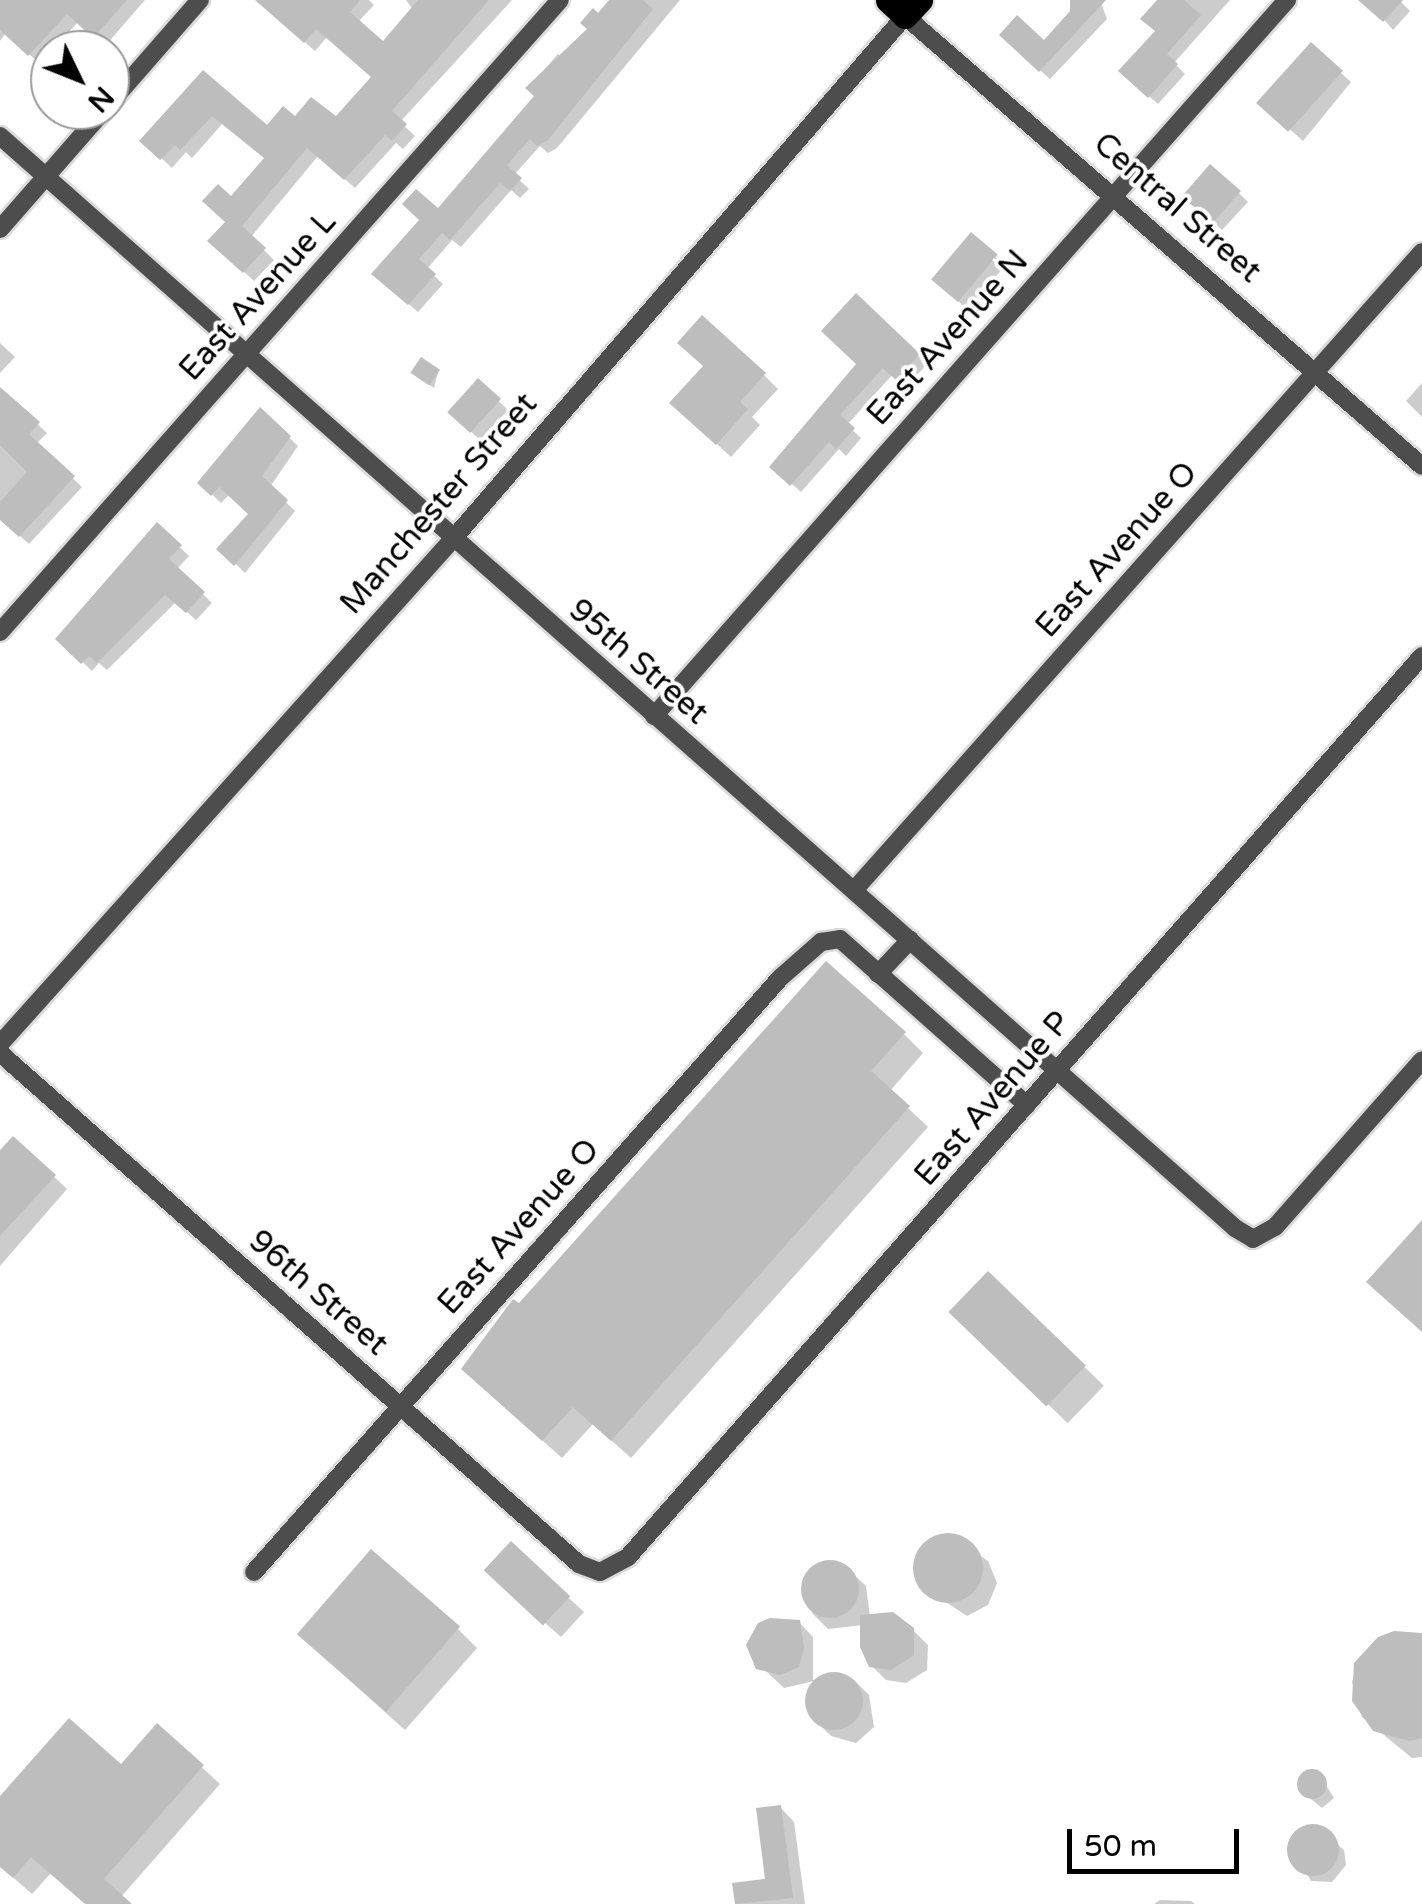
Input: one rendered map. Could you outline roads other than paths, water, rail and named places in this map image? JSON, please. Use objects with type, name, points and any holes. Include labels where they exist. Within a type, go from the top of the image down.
[{"type":"street","points":[[130,80],[200,0]]},
{"type":"street","name":"East Avenue L","points":[[0,632],[560,0]]},
{"type":"street","name":"East Avenue N","points":[[654,716],[1287,0]]},
{"type":"street","name":"Central Street","points":[[904,5],[1422,466]]},
{"type":"street","name":"Manchester Street","points":[[0,1044],[452,539],[904,5]]},
{"type":"street","points":[[0,229],[87,130]]},
{"type":"street","name":"95th Street","points":[[0,136],[452,539],[856,888],[1057,1072],[1238,1230],[1253,1239],[1275,1227],[1422,1060]]},
{"type":"street","name":"East Avenue O","points":[[856,888],[1422,252]]},
{"type":"street","name":"East Avenue P","points":[[600,1572],[628,1558],[1422,656]]},
{"type":"street","name":"East Avenue O","points":[[254,1572],[780,978],[821,942],[840,939],[878,974]]},
{"type":"street","points":[[910,940],[878,974],[1027,1106]]},
{"type":"street","name":"96th Street","points":[[0,1052],[579,1564],[600,1572]]}]
